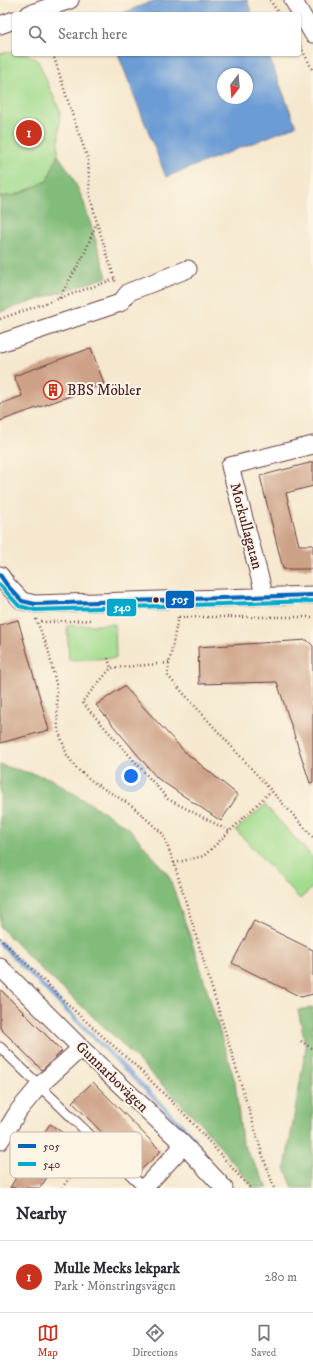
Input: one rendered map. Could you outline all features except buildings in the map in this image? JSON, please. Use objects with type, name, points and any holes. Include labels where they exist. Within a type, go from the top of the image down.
[{"type":"street","points":[[35,12],[70,0]]},
{"type":"street","points":[[293,0],[300,12]]},
{"type":"street","points":[[301,14],[313,34]]},
{"type":"street","points":[[0,25],[12,21]]},
{"type":"street","points":[[0,343],[120,303],[129,292],[188,269]]},
{"type":"street","name":"Morkullagatan","points":[[262,586],[230,466],[313,445]]},
{"type":"street","points":[[0,574],[7,585],[22,601],[35,604],[313,595]]},
{"type":"street","name":"Gunnarbovägen","points":[[0,967],[81,1048],[184,1145],[224,1188]]},
{"type":"street","points":[[0,1141],[19,1110],[39,1086],[81,1048]]},
{"type":"street","points":[[144,1188],[184,1145]]},
{"type":"lane","points":[[0,1047],[87,1132]]},
{"type":"lane","points":[[134,1178],[144,1188]]},
{"type":"path","points":[[270,0],[278,12]]},
{"type":"path","points":[[301,47],[313,71]]},
{"type":"path","points":[[53,56],[88,159],[90,196],[115,279],[120,303]]},
{"type":"path","points":[[59,298],[84,255],[97,223]]},
{"type":"path","points":[[0,319],[115,279]]},
{"type":"path","points":[[170,617],[313,617]]},
{"type":"path","points":[[178,617],[166,675],[313,837]]},
{"type":"path","points":[[36,619],[48,649],[56,684],[58,729],[67,755],[76,770],[131,805],[163,834],[174,863],[274,1188]]},
{"type":"path","points":[[108,658],[111,668]]},
{"type":"path","points":[[169,663],[111,668],[82,702],[168,799],[229,831]]},
{"type":"path","points":[[174,863],[204,856],[271,790]]},
{"type":"path","points":[[0,938],[80,1016],[137,1067],[189,1119],[250,1188]]},
{"type":"path","points":[[301,1042],[313,1049]]},
{"type":"path","points":[[62,1188],[69,1178]]},
{"type":"green space","points":[[12,51],[12,56],[31,56],[38,61],[60,111],[58,155],[47,181],[16,195],[0,197],[0,54]]},
{"type":"green space","points":[[58,155],[71,174],[83,200],[107,277],[0,312],[0,197],[16,195],[47,181]]},
{"type":"green space","points":[[115,624],[116,658],[69,660],[67,626]]},
{"type":"green space","points":[[0,765],[49,778],[129,828],[169,876],[197,957],[235,1082],[242,1142],[268,1188],[254,1188],[202,1125],[116,1038],[38,966],[0,927]]},
{"type":"green space","points":[[265,805],[313,858],[313,887],[300,899],[236,830]]},
{"type":"green space","points":[[313,1007],[313,1188],[293,1188],[285,1168],[306,1048],[298,1010]]},
{"type":"water","points":[[156,0],[247,0],[251,12],[125,12]]},
{"type":"water","points":[[119,56],[269,56],[296,126],[166,177]]},
{"type":"waterway","points":[[0,943],[195,1139]]},
{"type":"transit line","name":"505","points":[[0,575],[22,601],[35,604],[313,595]]},
{"type":"transit line","name":"540","points":[[0,585],[19,606],[35,610],[313,601]]},
{"type":"place","name":"Mulle Mecks lekpark","points":[[29,133]]},
{"type":"place","name":"BBS Möbler","points":[[53,390]]}]
